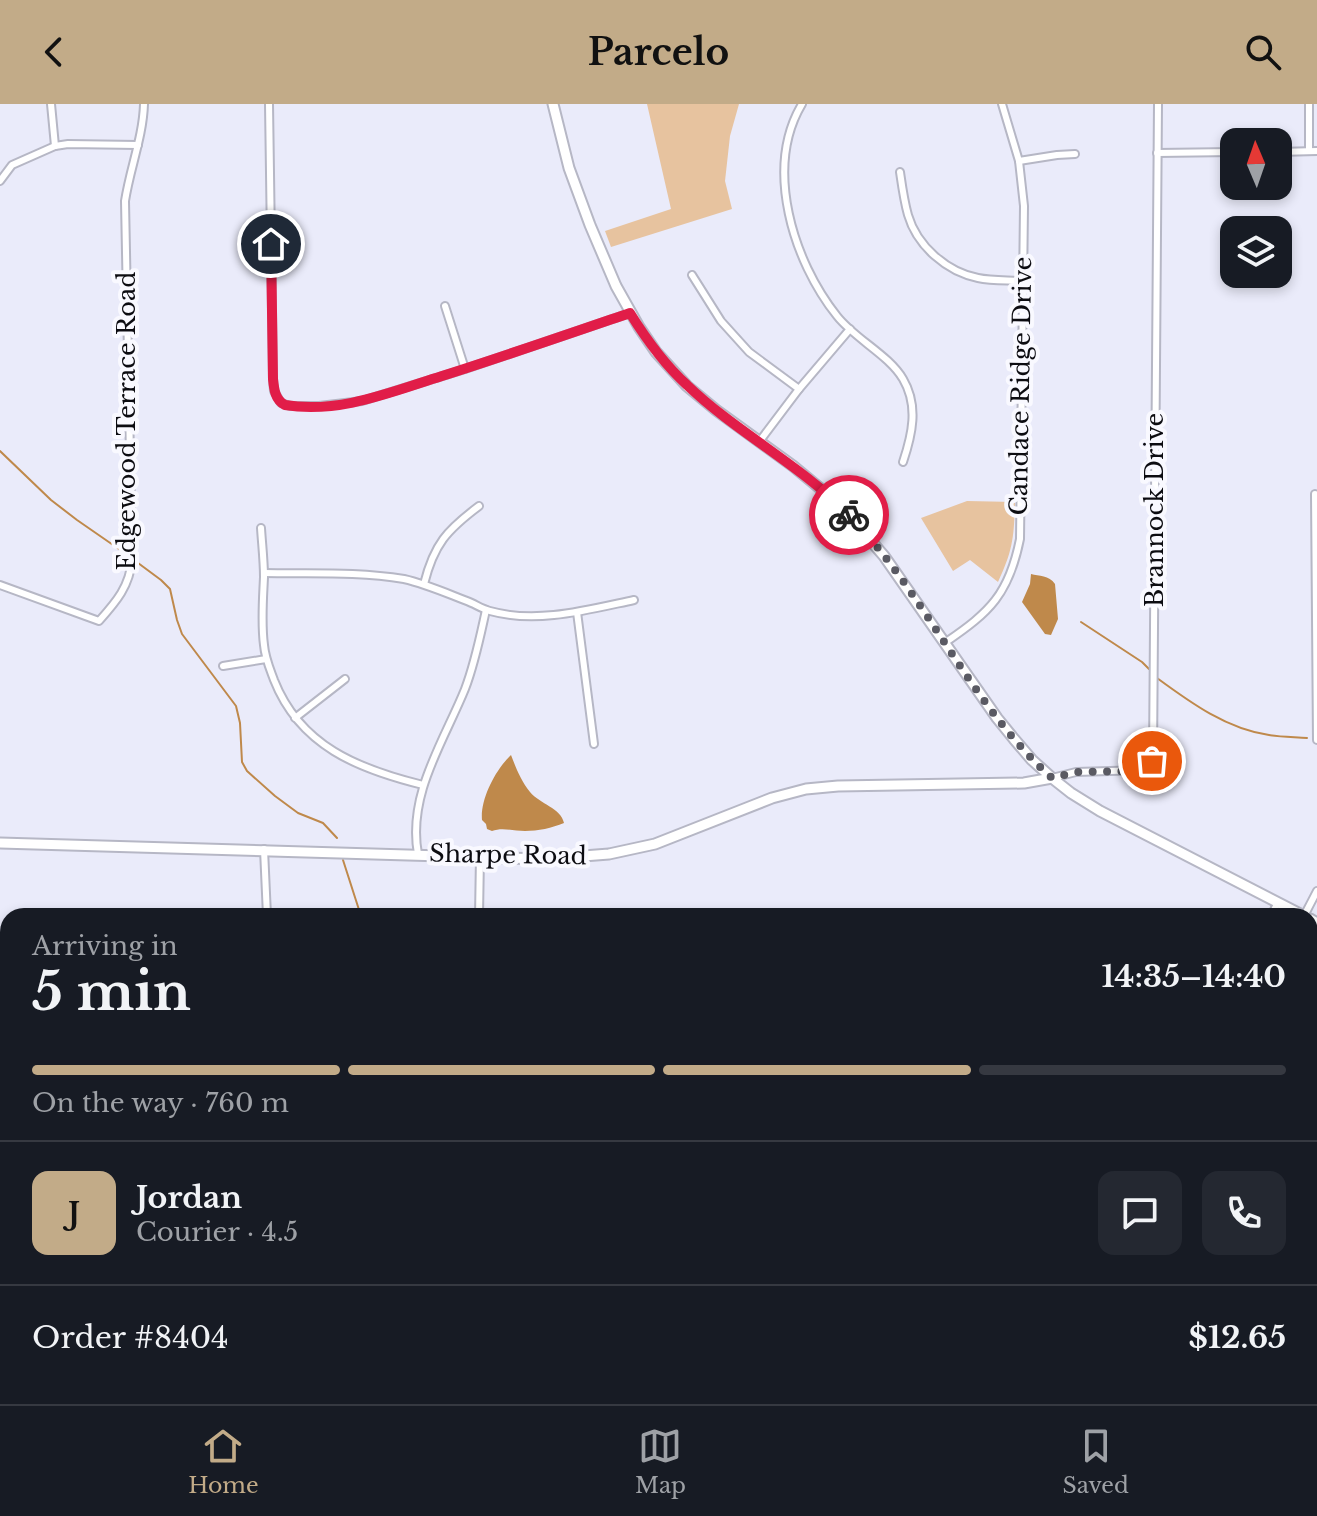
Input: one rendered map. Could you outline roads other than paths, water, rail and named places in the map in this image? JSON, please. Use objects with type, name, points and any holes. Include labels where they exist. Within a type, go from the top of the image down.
[{"type":"street","points":[[51,104],[55,146]]},
{"type":"street","points":[[0,181],[12,165],[55,146],[138,145],[144,104]]},
{"type":"street","points":[[269,104],[273,379],[274,391],[281,403],[290,406],[351,403],[465,369],[630,313]]},
{"type":"street","points":[[553,104],[573,182],[612,277],[630,313],[656,352],[687,386],[824,491],[857,523],[946,642],[997,718],[1032,760],[1052,778],[1100,811],[1289,908]]},
{"type":"street","points":[[802,104],[787,138],[784,174],[796,239],[813,279],[837,317],[895,367],[904,381],[913,416],[912,434],[903,462]]},
{"type":"street","name":"Candace Ridge Drive","points":[[946,642],[985,613],[998,597],[1016,557],[1020,539],[1024,206],[1019,161],[1002,104]]},
{"type":"street","name":"Brannock Drive","points":[[1052,778],[1076,772],[1144,770],[1153,758],[1158,104]]},
{"type":"street","points":[[1309,104],[1309,151]]},
{"type":"street","name":"Edgewood Terrace Road","points":[[0,585],[99,621],[120,598],[130,575],[125,201],[138,145]]},
{"type":"street","points":[[1292,152],[1317,151]]},
{"type":"street","points":[[1157,153],[1220,152]]},
{"type":"street","points":[[1019,161],[1075,154]]},
{"type":"street","points":[[900,172],[912,226],[937,259],[957,271],[978,278],[1022,281]]},
{"type":"street","points":[[692,275],[721,321],[749,352],[799,389]]},
{"type":"street","points":[[445,306],[465,369]]},
{"type":"street","points":[[759,442],[850,329]]},
{"type":"street","points":[[1315,494],[1317,740]]},
{"type":"street","points":[[424,584],[439,544],[455,523],[479,506]]},
{"type":"street","points":[[261,528],[266,659],[279,693],[308,733],[341,757],[423,785]]},
{"type":"street","points":[[264,573],[363,573],[424,584],[486,610],[513,616],[539,617],[577,612],[634,600]]},
{"type":"street","points":[[418,854],[416,820],[423,785],[471,672],[486,610]]},
{"type":"street","points":[[577,612],[594,744]]},
{"type":"street","points":[[223,666],[266,659]]},
{"type":"street","points":[[295,718],[345,679]]},
{"type":"street","name":"Sharpe Road","points":[[0,843],[545,859],[585,857],[632,850],[685,834],[772,798],[806,789],[1024,783],[1052,778]]},
{"type":"street","points":[[264,849],[267,908]]},
{"type":"street","points":[[479,908],[480,856]]},
{"type":"street","points":[[1275,908],[1278,902]]},
{"type":"waterway","points":[[0,451],[51,500],[129,556]]},
{"type":"waterway","points":[[134,560],[170,589],[182,634],[236,706],[242,762],[247,771],[298,813],[323,823],[337,838]]},
{"type":"waterway","points":[[1081,622],[1149,669]]},
{"type":"waterway","points":[[1157,678],[1224,721],[1254,732],[1307,738]]},
{"type":"waterway","points":[[343,860],[358,908]]}]
